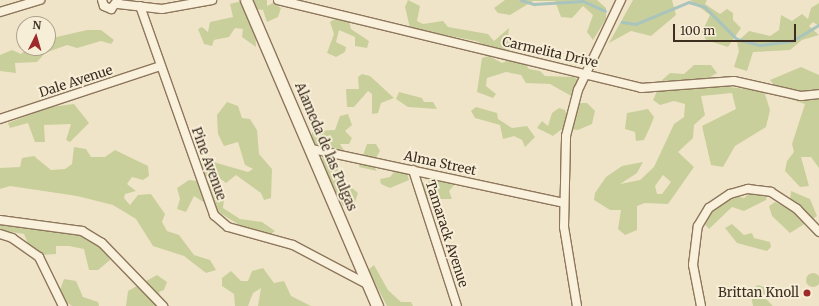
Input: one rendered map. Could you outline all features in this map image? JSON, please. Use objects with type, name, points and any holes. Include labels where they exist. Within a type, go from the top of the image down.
[{"type":"main road","name":"Alameda de las Pulgas","points":[[246,0],[312,149],[377,306]]},
{"type":"street","points":[[0,12],[40,0]]},
{"type":"street","points":[[102,0],[109,9],[118,2],[140,6],[179,8],[212,0]]},
{"type":"street","name":"Carmelita Drive","points":[[278,0],[641,88],[734,81],[801,96],[819,94]]},
{"type":"street","points":[[577,306],[568,262],[563,203],[568,124],[586,74],[621,0]]},
{"type":"street","name":"Pine Avenue","points":[[140,6],[214,215],[228,227],[292,245],[367,284]]},
{"type":"street","name":"Dale Avenue","points":[[0,119],[160,66]]},
{"type":"street","name":"Alma Street","points":[[312,149],[563,203]]},
{"type":"street","name":"Tamarack Avenue","points":[[412,170],[457,306]]},
{"type":"street","points":[[701,306],[692,265],[698,226],[709,208],[730,194],[748,189],[771,192],[797,209],[819,232]]},
{"type":"street","points":[[0,220],[82,231],[102,243],[163,306]]},
{"type":"street","points":[[0,234],[12,238],[39,257],[63,306]]},
{"type":"green space","points":[[246,0],[267,0],[267,6],[273,3],[281,8],[278,17],[267,22],[263,10],[254,9],[256,47],[242,37],[243,29],[235,28],[229,37],[214,40],[212,46],[204,44],[198,29],[202,27],[208,32],[210,22],[233,17],[230,4]]},
{"type":"green space","points":[[408,0],[420,6],[417,21],[423,24],[443,21],[448,27],[488,34],[494,41],[509,28],[508,36],[515,47],[501,52],[476,41],[410,28],[405,7]]},
{"type":"green space","points":[[505,0],[597,0],[606,8],[606,19],[593,40],[587,32],[593,15],[583,6],[572,18],[561,17],[555,1],[533,1],[510,15],[498,13],[494,8]]},
{"type":"green space","points":[[633,0],[672,0],[676,15],[651,36],[631,31],[609,43]]},
{"type":"green space","points":[[690,0],[707,0],[705,4],[720,14],[727,9],[733,13],[733,20],[741,28],[728,47],[706,40],[702,32],[710,15]]},
{"type":"green space","points":[[819,3],[819,26],[813,22],[809,26],[819,35],[802,40],[790,50],[753,52],[747,71],[734,67],[739,51],[737,42],[749,31],[770,36],[779,30],[781,15],[792,21],[802,14],[808,19],[811,8]]},
{"type":"green space","points":[[335,19],[349,21],[351,29],[369,41],[367,48],[355,46],[355,37],[339,30],[336,42],[346,47],[345,52],[336,57],[327,53],[334,34],[330,22]]},
{"type":"green space","points":[[87,30],[101,30],[114,40],[111,44],[101,41],[77,48],[67,45],[56,49],[56,37]]},
{"type":"green space","points":[[12,50],[16,52],[16,56],[42,56],[37,62],[15,63],[16,73],[0,71],[0,55]]},
{"type":"green space","points":[[489,56],[502,63],[519,56],[529,69],[540,71],[545,76],[574,77],[579,81],[573,97],[550,84],[526,83],[521,75],[506,72],[487,78],[486,86],[496,94],[493,98],[477,92],[482,58]]},
{"type":"green space","points":[[694,65],[711,65],[717,73],[705,80],[711,85],[764,91],[770,110],[766,127],[735,146],[723,167],[711,165],[702,126],[736,109],[732,93],[701,96],[705,115],[694,125],[693,138],[678,152],[694,167],[668,204],[645,203],[637,206],[637,230],[625,235],[618,229],[621,210],[610,210],[594,200],[595,193],[606,177],[622,166],[643,162],[637,173],[620,184],[640,180],[654,167],[674,124],[684,117],[685,104],[674,101],[660,105],[653,100],[662,80],[670,73],[684,74]],"holes":[[[663,175],[671,182],[662,194],[657,194],[655,186]]]},
{"type":"green space","points":[[801,67],[819,75],[819,168],[811,157],[801,157],[809,186],[800,187],[785,171],[787,161],[794,152],[792,144],[805,104],[784,97],[770,80]]},
{"type":"green space","points":[[362,74],[370,76],[394,98],[381,103],[378,113],[372,114],[372,94],[368,91],[354,107],[347,107],[346,89],[359,89],[358,77]]},
{"type":"green space","points":[[399,92],[422,98],[424,102],[433,102],[437,109],[408,107],[396,99]]},
{"type":"green space","points":[[227,102],[238,106],[242,118],[250,119],[257,130],[259,154],[272,169],[271,198],[264,200],[261,193],[236,175],[226,183],[215,175],[203,177],[200,164],[210,161],[248,172],[253,169],[245,165],[238,142],[224,146],[218,134],[217,115]]},
{"type":"green space","points":[[579,103],[587,103],[595,111],[592,124],[578,130],[562,129],[553,136],[537,128],[542,121],[548,126],[552,113],[559,108],[565,110],[567,117],[574,117]]},
{"type":"green space","points":[[74,104],[89,123],[70,142],[66,140],[71,124],[44,125],[45,142],[35,142],[28,123],[10,128],[8,123],[50,107]]},
{"type":"green space","points":[[476,107],[497,113],[498,119],[512,128],[527,126],[535,137],[525,147],[522,140],[514,136],[503,139],[500,125],[475,118],[471,111]]},
{"type":"green space","points":[[648,109],[654,117],[651,125],[644,140],[636,141],[635,132],[625,129],[627,113]]},
{"type":"green space","points":[[348,114],[352,125],[345,131],[352,138],[349,144],[340,144],[345,152],[341,160],[334,160],[344,181],[358,193],[354,205],[343,206],[322,166],[323,147],[313,144],[311,136],[313,131],[335,130],[340,116]]},
{"type":"green space","points":[[367,144],[376,144],[380,151],[372,164],[377,171],[359,167]]},
{"type":"green space","points":[[74,147],[86,149],[91,157],[105,157],[115,150],[148,166],[149,176],[143,180],[132,177],[127,184],[136,191],[125,194],[124,198],[130,205],[138,195],[151,194],[165,214],[162,222],[167,231],[179,235],[194,255],[210,260],[216,270],[206,273],[184,256],[153,246],[136,219],[113,205],[77,196],[10,186],[0,189],[0,168],[20,167],[22,158],[34,156],[51,170],[65,169],[72,164]]},
{"type":"green space","points":[[399,166],[405,167],[409,180],[390,188],[381,184],[380,179],[390,177]]},
{"type":"green space","points":[[431,176],[455,184],[449,191],[452,199],[426,199],[419,184],[428,182]]},
{"type":"green space","points":[[189,180],[214,183],[224,200],[223,208],[240,219],[262,222],[275,231],[271,234],[239,225],[194,196],[186,212],[177,209],[180,199],[177,188]]},
{"type":"green space","points":[[752,191],[767,194],[766,200],[744,211],[732,207],[709,229],[704,223],[711,210],[724,204],[731,195],[744,198]]},
{"type":"green space","points":[[791,191],[810,199],[817,216],[790,233],[772,216],[769,206],[775,202],[789,209]]},
{"type":"green space","points":[[0,223],[80,233],[103,248],[110,260],[98,270],[89,270],[84,249],[69,246],[56,246],[56,254],[42,255],[29,246],[24,234],[0,230]]},
{"type":"green space","points":[[732,224],[744,235],[752,233],[754,238],[770,242],[771,247],[767,251],[737,243],[725,228]]},
{"type":"green space","points":[[374,265],[388,290],[401,302],[411,302],[413,306],[387,306],[368,270]]},
{"type":"green space","points":[[263,268],[274,283],[284,281],[291,296],[311,306],[258,306],[261,288],[253,293],[248,306],[235,306],[234,294],[222,286],[222,278],[231,271],[241,281],[248,281],[252,271]]},
{"type":"green space","points":[[813,273],[818,275],[820,280],[818,285],[813,287],[808,285],[806,280],[808,275]]},
{"type":"green space","points":[[157,275],[167,282],[164,290],[159,292],[162,306],[126,306],[128,291]]},
{"type":"green space","points":[[64,279],[76,281],[83,297],[98,302],[99,306],[72,306],[65,301],[60,290]]},
{"type":"green space","points":[[758,285],[764,287],[766,299],[773,306],[753,306],[750,290]]},
{"type":"waterway","points":[[521,0],[534,4],[583,1],[605,11]]},
{"type":"waterway","points":[[622,22],[636,24],[689,2],[705,7],[737,39],[759,45],[792,41],[819,25]]},
{"type":"place","name":"Brittan Knoll","points":[[807,293]]}]
